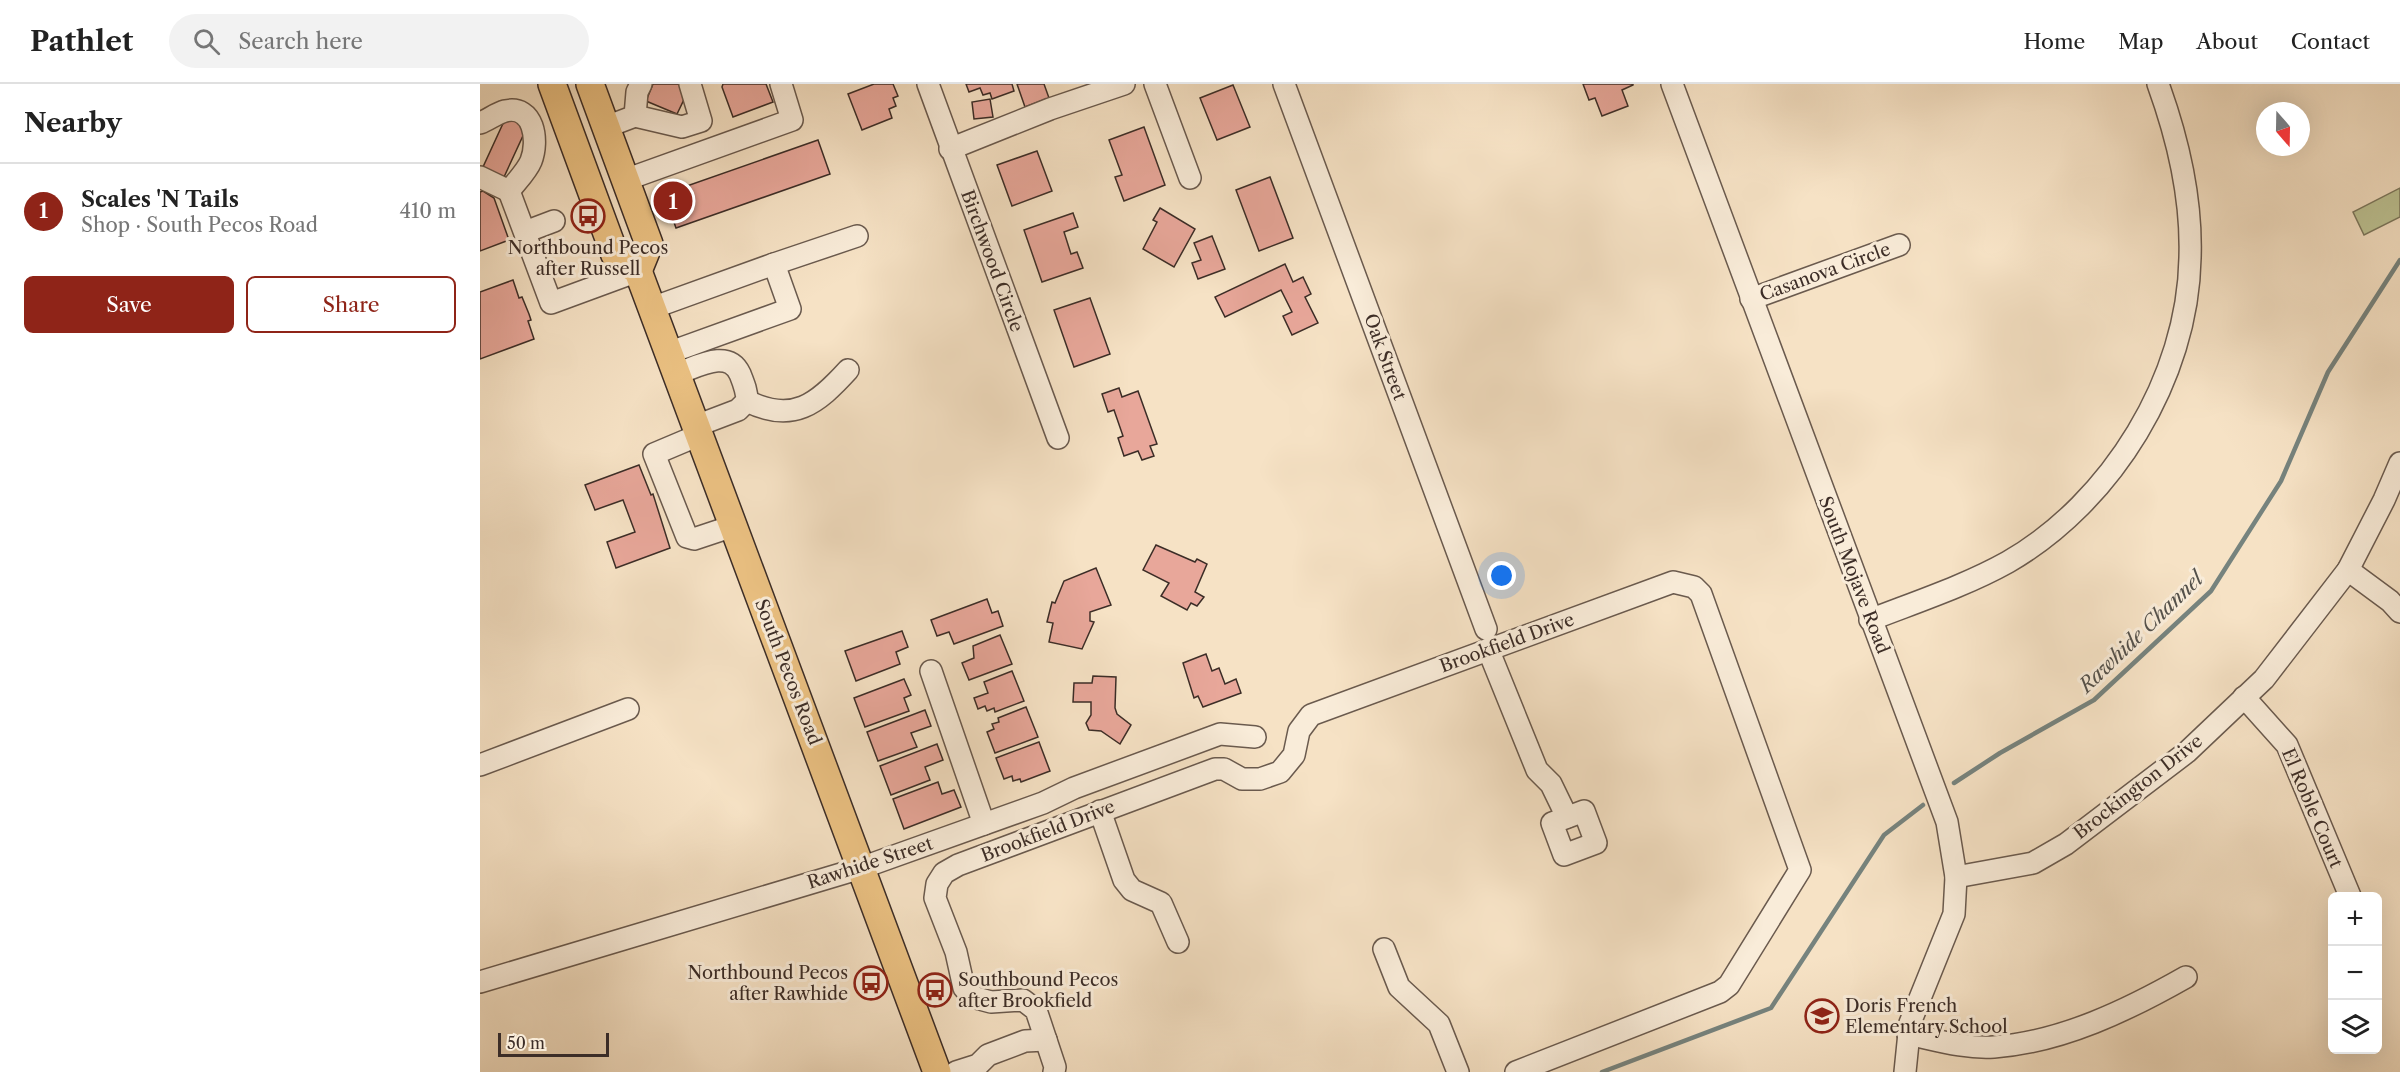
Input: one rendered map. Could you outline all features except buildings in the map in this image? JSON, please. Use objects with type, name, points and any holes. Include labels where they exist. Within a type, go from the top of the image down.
[{"type":"main road","points":[[552,84],[615,255],[638,271],[649,244],[590,84]]},
{"type":"main road","name":"South Pecos Road","points":[[638,271],[937,1072]]},
{"type":"street","points":[[635,116],[637,92],[641,84]]},
{"type":"street","points":[[690,84],[711,149]]},
{"type":"street","points":[[625,180],[792,120],[781,84]]},
{"type":"street","name":"Birchwood Circle","points":[[928,84],[1058,438]]},
{"type":"street","points":[[950,149],[1050,109],[1124,84]]},
{"type":"street","points":[[1155,84],[1190,178]]},
{"type":"street","name":"Oak Street","points":[[1284,84],[1536,770],[1551,784],[1568,817]]},
{"type":"street","name":"South Mojave Road","points":[[1672,84],[1947,822],[1956,877],[1954,914],[1910,1023],[1905,1072]]},
{"type":"street","points":[[1870,620],[1962,585],[2009,561],[2036,543],[2083,504],[2105,479],[2144,423],[2157,398],[2175,346],[2188,288],[2190,259],[2187,195],[2169,114],[2158,84]]},
{"type":"street","points":[[480,123],[506,111],[521,112],[529,119],[535,131],[531,161],[509,191]]},
{"type":"street","points":[[606,127],[635,116],[682,127],[702,121]]},
{"type":"street","points":[[480,177],[509,191],[551,303],[638,271]]},
{"type":"street","points":[[525,232],[554,221]]},
{"type":"street","points":[[652,308],[857,236]]},
{"type":"street","name":"Casanova Circle","points":[[1751,299],[1899,244]]},
{"type":"street","points":[[672,363],[790,309],[774,264]]},
{"type":"street","points":[[672,363],[730,360],[736,365],[747,390],[747,401],[738,410],[654,453],[687,537],[694,539],[733,526]]},
{"type":"street","points":[[747,401],[765,410],[779,413],[799,408],[825,395],[848,370]]},
{"type":"street","name":"Brockington Drive","points":[[1956,877],[2033,863],[2066,844],[2187,752],[2264,679],[2348,570],[2400,463]]},
{"type":"street","points":[[2348,570],[2391,601],[2400,612]]},
{"type":"street","name":"Brookfield Drive","points":[[1054,1072],[1055,1067],[1036,1010],[1023,1000],[992,1002],[976,998],[964,988],[956,952],[935,898],[937,884],[944,873],[958,865],[1215,769],[1224,769],[1242,778],[1260,779],[1280,772],[1294,755],[1299,731],[1311,715],[1487,639],[1673,582],[1694,587],[1701,594],[1800,870],[1729,985],[1719,992],[1516,1072]]},
{"type":"street","points":[[931,671],[984,824]]},
{"type":"street","name":"El Roble Court","points":[[2244,697],[2287,745],[2348,892]]},
{"type":"street","points":[[480,765],[628,709]]},
{"type":"street","name":"Rawhide Street","points":[[480,982],[861,868],[1220,734],[1255,737]]},
{"type":"street","points":[[1100,811],[1124,880],[1132,890],[1161,903],[1178,942]]},
{"type":"street","points":[[1384,949],[1399,987],[1439,1024],[1458,1072]]},
{"type":"street","points":[[1908,1034],[1960,1045],[1994,1047],[2058,1034],[2139,1004],[2186,977]]},
{"type":"street","points":[[956,1072],[978,1065],[992,1067],[1018,1051],[1029,1054],[1046,1040]]},
{"type":"green space","points":[[2400,188],[2400,217],[2364,235],[2353,212]]},
{"type":"waterway","name":"Rawhide Channel","points":[[1954,783],[2000,753],[2094,700],[2211,591],[2281,481],[2328,372],[2400,260]]},
{"type":"waterway","name":"Rawhide Channel","points":[[1602,1072],[1771,1008],[1884,835],[1923,805]]},
{"type":"place","name":"Scales 'N Tails","points":[[673,201]]},
{"type":"place","name":"Northbound Pecos after Russell","points":[[588,216]]},
{"type":"place","name":"Northbound Pecos after Rawhide","points":[[871,983]]},
{"type":"place","name":"Southbound Pecos after Brookfield","points":[[935,990]]},
{"type":"place","name":"Doris French Elementary School","points":[[1822,1016]]}]
